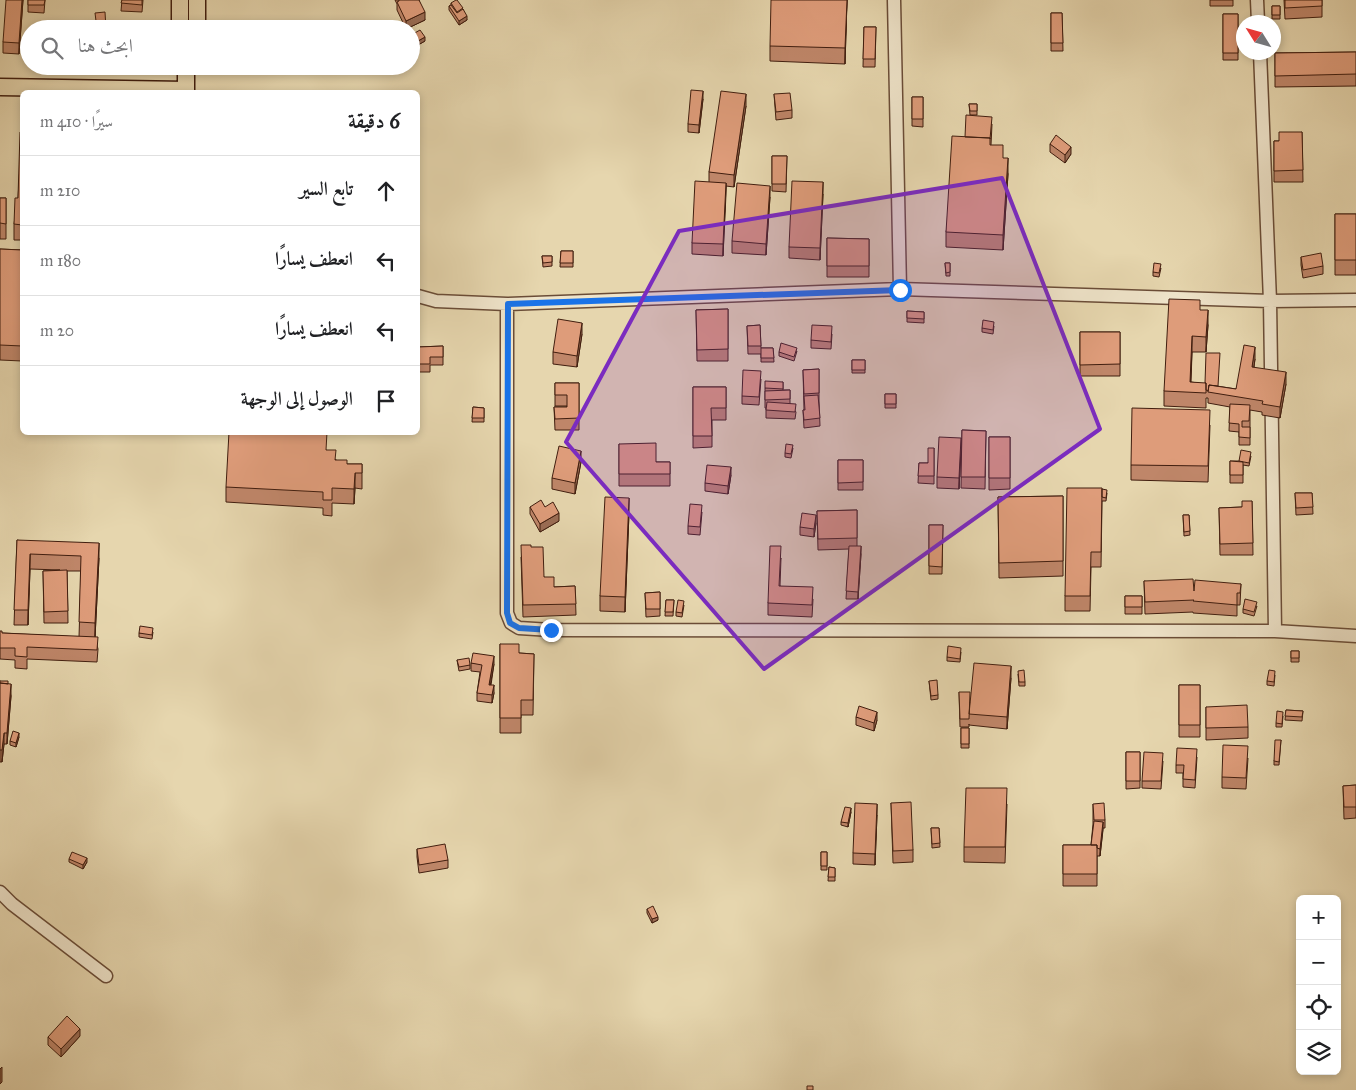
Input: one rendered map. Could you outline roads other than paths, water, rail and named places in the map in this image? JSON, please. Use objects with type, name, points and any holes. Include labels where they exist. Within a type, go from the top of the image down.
[{"type":"main road","points":[[180,0],[180,20]]},
{"type":"main road","points":[[197,0],[197,20]]},
{"type":"main road","points":[[186,75],[187,90]]},
{"type":"main road","points":[[0,87],[140,90]]},
{"type":"lane","points":[[894,0],[900,290]]},
{"type":"lane","points":[[1258,0],[1258,15]]},
{"type":"lane","points":[[1260,60],[1270,301],[1275,631]]},
{"type":"lane","points":[[420,297],[436,301],[508,304],[900,290],[1270,301],[1356,300]]},
{"type":"lane","points":[[508,304],[507,613],[510,623],[519,628],[551,630],[1275,631],[1356,636]]},
{"type":"lane","points":[[0,892],[12,904],[106,976]]}]
